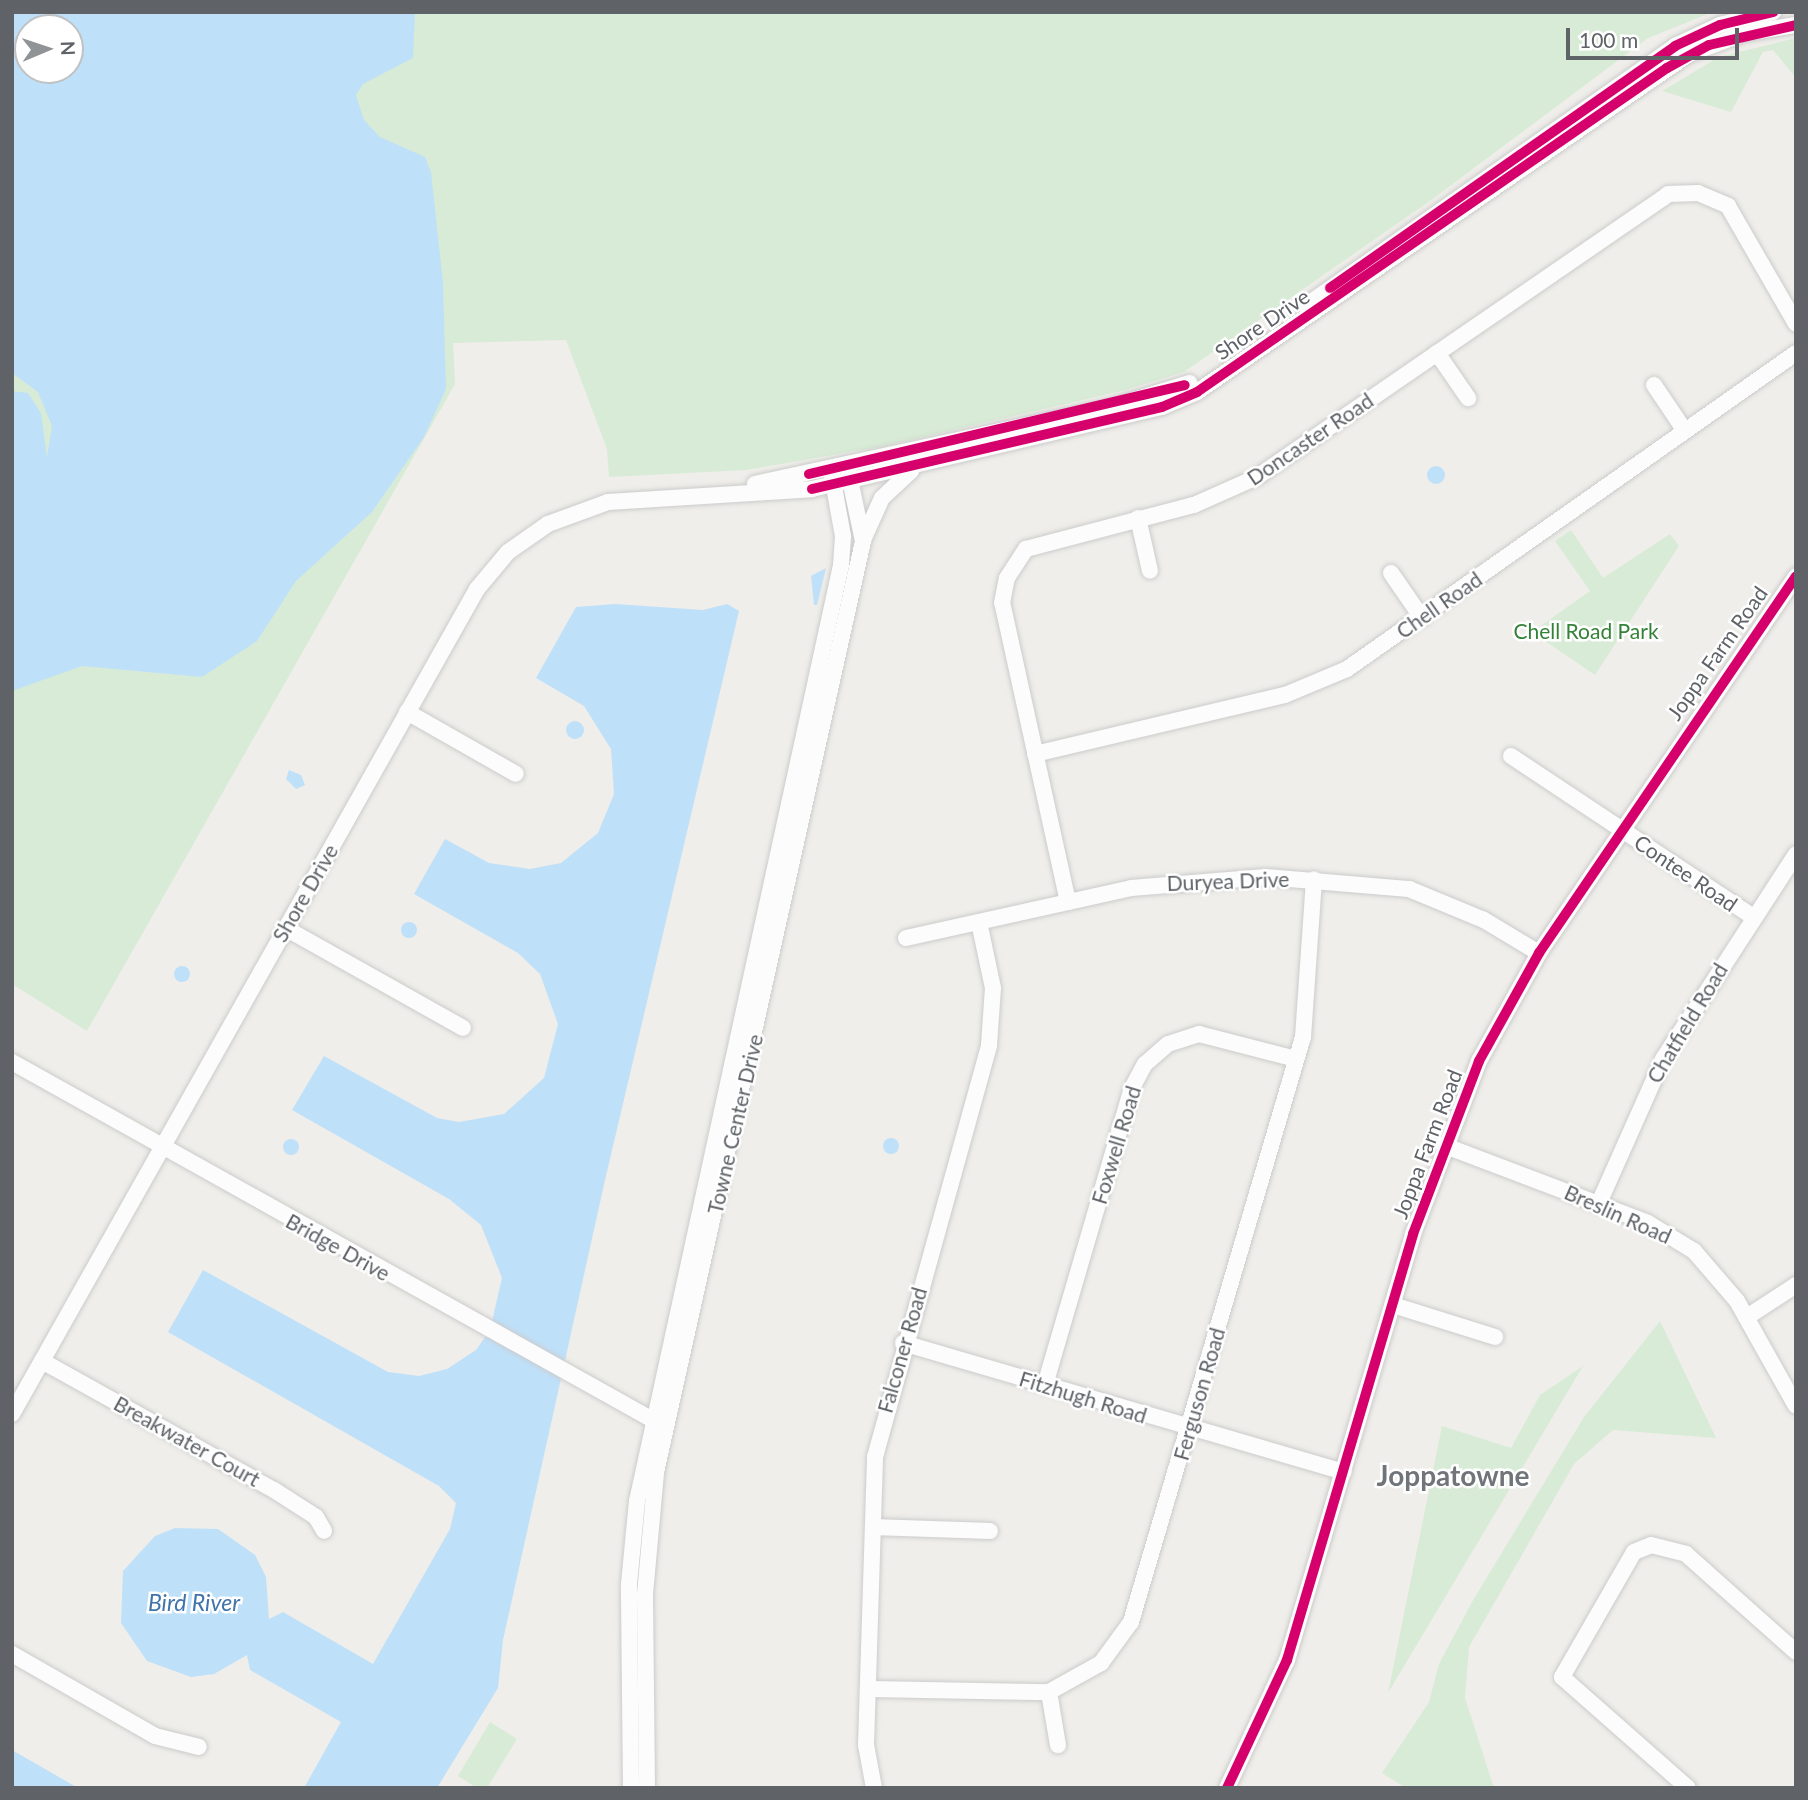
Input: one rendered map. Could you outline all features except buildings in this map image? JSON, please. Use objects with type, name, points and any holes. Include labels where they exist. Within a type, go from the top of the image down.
[{"type":"street","name":"Shore Drive","points":[[840,475],[1177,389],[1675,46],[1720,25],[1773,12]]},
{"type":"street","name":"Shore Drive","points":[[12,1414],[477,589],[508,552],[589,507],[695,496],[840,475],[913,470],[1162,407],[1197,391],[1667,68],[1709,45],[1796,25]]},
{"type":"street","name":"Doncaster Road","points":[[1068,902],[1004,618],[1007,578],[1027,549],[1044,540],[1194,505],[1257,477],[1654,201],[1679,193],[1698,193],[1728,206],[1796,324]]},
{"type":"street","points":[[1437,353],[1468,398]]},
{"type":"street","name":"Chell Road","points":[[1035,754],[1285,695],[1347,668],[1422,618],[1796,353]]},
{"type":"street","points":[[1654,385],[1685,432]]},
{"type":"street","points":[[863,541],[882,498],[913,470]]},
{"type":"street","name":"Towne Center Drive","points":[[648,1788],[645,1594],[658,1424],[863,541],[840,475]]},
{"type":"street","name":"Towne Center Drive","points":[[632,1788],[629,1584],[658,1424],[841,565],[840,475]]},
{"type":"street","points":[[1138,518],[1150,571]]},
{"type":"street","points":[[1391,573],[1422,618]]},
{"type":"street","name":"Joppa Farm Road","points":[[1227,1788],[1287,1660],[1443,1145],[1479,1060],[1539,953],[1620,829],[1796,576]]},
{"type":"street","points":[[407,712],[516,774]]},
{"type":"street","name":"Contee Road","points":[[1511,756],[1753,917]]},
{"type":"street","name":"Chatfield Road","points":[[1599,1203],[1663,1059],[1796,854]]},
{"type":"street","name":"Duryea Drive","points":[[906,938],[1068,902],[1191,880],[1314,879],[1409,890],[1484,919],[1539,953]]},
{"type":"street","name":"Ferguson Road","points":[[1049,1692],[1101,1663],[1131,1622],[1306,1021],[1314,879]]},
{"type":"street","name":"Falconer Road","points":[[874,1788],[866,1745],[878,1437],[989,1045],[993,988],[979,922]]},
{"type":"street","points":[[285,928],[463,1028]]},
{"type":"street","name":"Foxwell Road","points":[[1045,1385],[1132,1088],[1145,1063],[1168,1044],[1199,1034],[1296,1059]]},
{"type":"street","name":"Bridge Drive","points":[[12,1062],[581,1384],[658,1424]]},
{"type":"street","name":"Breslin Road","points":[[1443,1145],[1648,1223],[1694,1251],[1747,1317],[1796,1406]]},
{"type":"street","points":[[1747,1317],[1796,1285]]},
{"type":"street","points":[[1393,1305],[1496,1337]]},
{"type":"street","name":"Fitzhugh Road","points":[[904,1343],[1344,1472]]},
{"type":"street","name":"Breakwater Court","points":[[42,1361],[284,1496],[316,1517],[324,1531]]},
{"type":"street","points":[[873,1527],[990,1531]]},
{"type":"street","points":[[1688,1788],[1562,1677],[1634,1552],[1651,1545],[1686,1554],[1796,1652]]},
{"type":"street","points":[[12,1654],[155,1736],[199,1747]]},
{"type":"street","points":[[869,1689],[1049,1692],[1058,1745]]},
{"type":"green space","points":[[12,12],[1713,12],[1648,38],[1434,198],[1184,372],[1125,390],[885,446],[746,470],[609,477],[607,449],[566,340],[453,343],[455,384],[87,1031],[12,984]]},
{"type":"green space","points":[[1796,38],[1796,78],[1773,50],[1763,52],[1731,112],[1662,91],[1719,57]]},
{"type":"green space","name":"Chell Road Park","points":[[1571,530],[1603,578],[1670,534],[1679,546],[1595,675],[1532,632],[1590,591],[1555,541]]},
{"type":"green space","points":[[1660,1321],[1716,1438],[1613,1430],[1574,1464],[1469,1647],[1465,1698],[1494,1788],[1406,1788],[1382,1773],[1429,1702],[1439,1664],[1472,1602],[1584,1417]]},
{"type":"green space","points":[[1583,1366],[1388,1693],[1442,1426],[1511,1448],[1540,1395]]},
{"type":"green space","points":[[490,1722],[517,1739],[487,1788],[477,1788],[458,1776]]},
{"type":"water","points":[[12,12],[415,12],[413,58],[363,84],[356,95],[364,120],[380,137],[425,157],[431,172],[443,283],[446,389],[424,437],[372,512],[296,581],[257,641],[202,677],[82,666],[12,691],[12,391],[28,393],[41,413],[47,457],[52,426],[38,392],[12,373]]},
{"type":"water","points":[[1436,466],[1442,469],[1445,475],[1442,481],[1436,484],[1430,481],[1427,475],[1430,469]]},
{"type":"water","points":[[826,568],[817,605],[814,605],[811,576]]},
{"type":"water","name":"Bird River","points":[[615,604],[703,610],[727,604],[739,611],[605,1180],[503,1640],[498,1688],[437,1788],[304,1788],[341,1722],[250,1670],[247,1655],[214,1674],[191,1677],[147,1661],[121,1623],[123,1571],[155,1536],[175,1528],[218,1529],[255,1555],[266,1577],[269,1619],[283,1612],[373,1664],[450,1529],[456,1503],[439,1486],[168,1332],[203,1270],[388,1372],[419,1376],[447,1369],[476,1350],[490,1330],[502,1278],[481,1225],[449,1199],[292,1110],[324,1056],[437,1118],[459,1122],[504,1114],[544,1078],[558,1024],[540,974],[518,953],[414,894],[445,839],[489,863],[530,869],[561,863],[598,833],[614,794],[611,749],[584,706],[536,678],[576,607]]},
{"type":"water","points":[[575,721],[581,724],[584,730],[581,736],[575,739],[569,736],[566,730],[569,724]]},
{"type":"water","points":[[289,770],[301,775],[305,785],[296,789],[286,779]]},
{"type":"water","points":[[409,922],[417,930],[409,938],[401,930]]},
{"type":"water","points":[[182,966],[188,968],[188,980],[182,982],[176,980],[174,974],[176,968]]},
{"type":"water","points":[[891,1138],[897,1140],[897,1152],[891,1154],[885,1152],[883,1146],[885,1140]]},
{"type":"water","points":[[291,1139],[297,1141],[297,1153],[291,1155],[285,1153],[283,1147],[285,1141]]},
{"type":"water","points":[[12,1750],[78,1788],[12,1788]]},
{"type":"cycle path","points":[[1330,288],[1675,46],[1720,25],[1773,12]]},
{"type":"cycle path","points":[[812,489],[1162,407],[1197,392],[1667,68],[1709,45],[1796,25]]},
{"type":"cycle path","points":[[809,474],[1185,385]]},
{"type":"cycle path","points":[[1227,1788],[1287,1660],[1413,1234],[1479,1061],[1539,953],[1796,576]]},
{"type":"district","name":"Joppatowne","points":[[1453,1475]]}]
